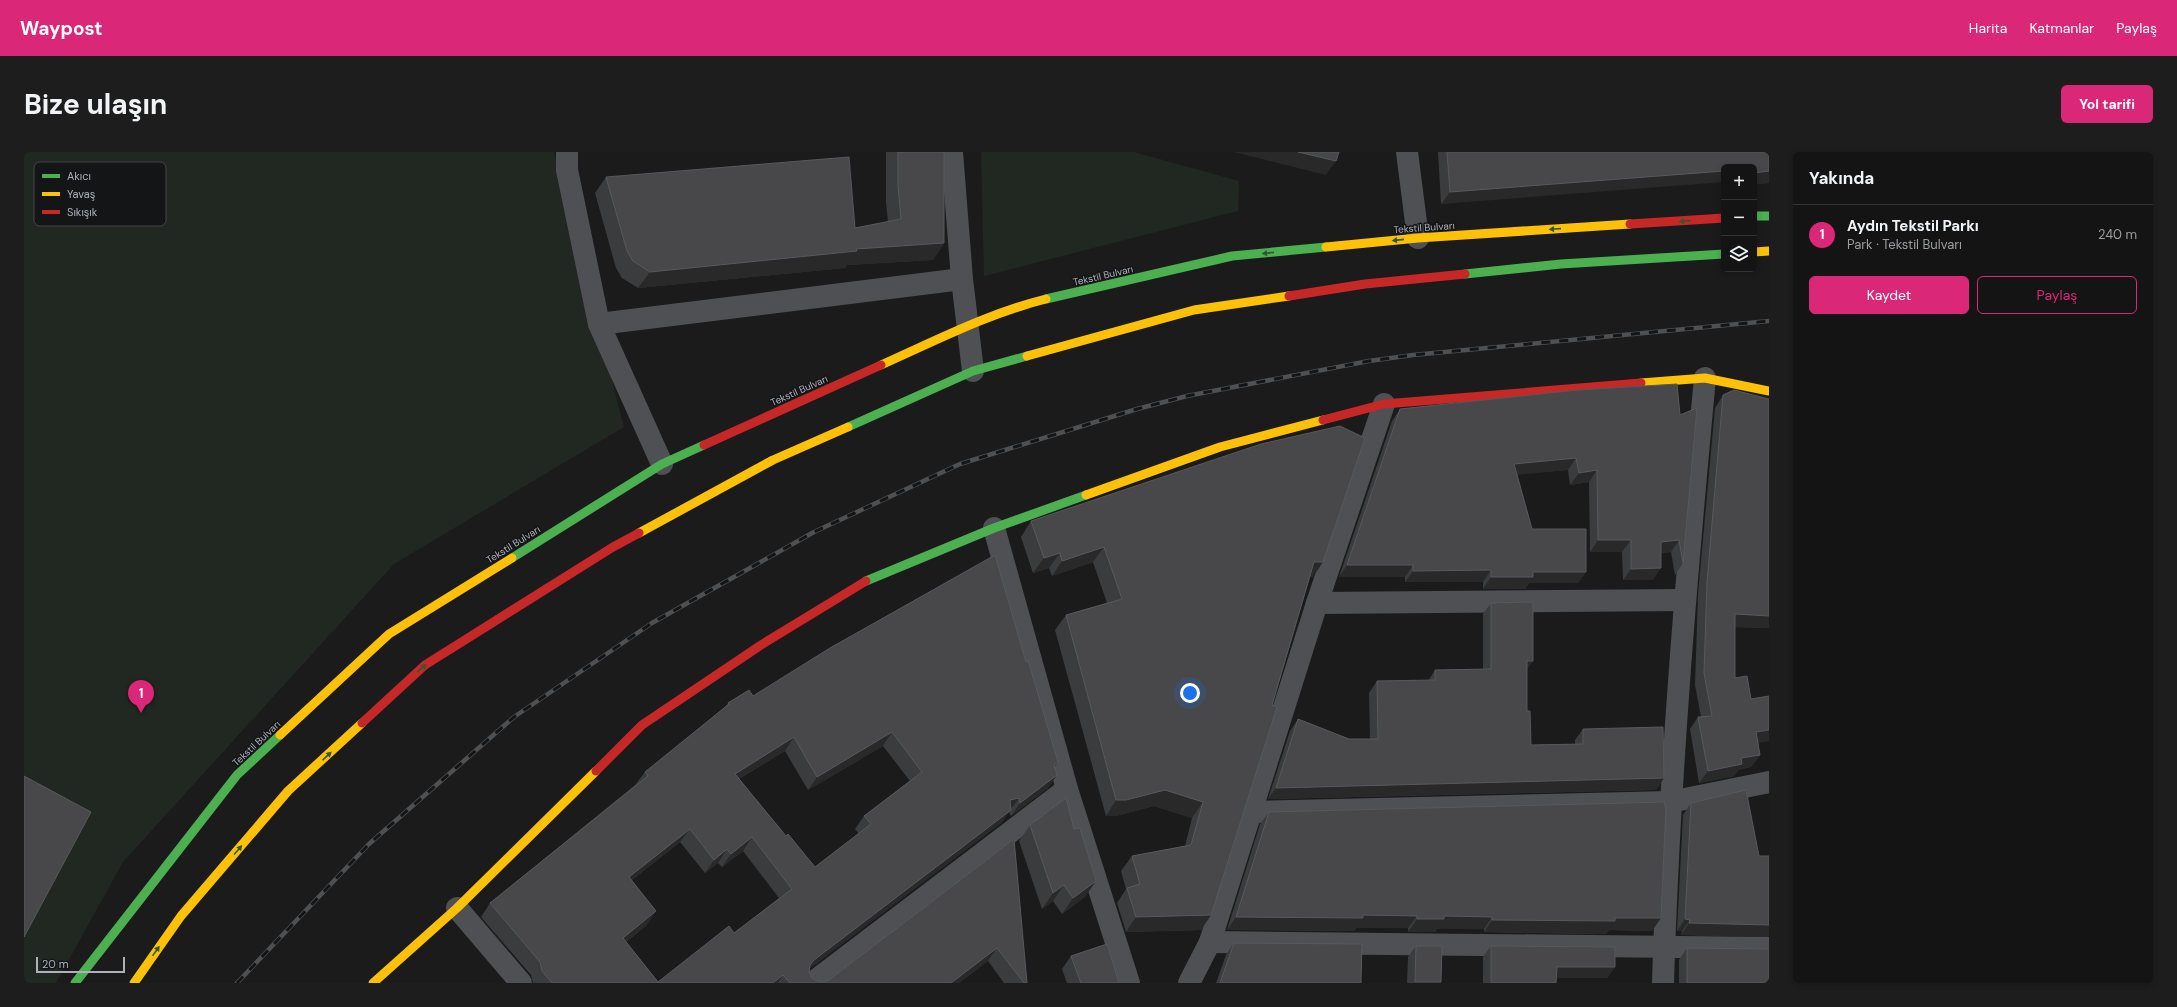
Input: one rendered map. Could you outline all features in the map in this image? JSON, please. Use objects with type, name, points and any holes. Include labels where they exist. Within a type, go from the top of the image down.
[{"type":"main road","points":[[1757,216],[1769,216]]},
{"type":"main road","name":"Tekstil Bulvarı","points":[[75,983],[237,776],[388,634],[662,464],[968,326],[1030,303],[1232,256],[1418,238],[1721,218]]},
{"type":"main road","points":[[1757,252],[1769,251]]},
{"type":"main road","points":[[134,983],[181,916],[288,791],[426,665],[613,547],[773,460],[973,371],[1194,310],[1365,284],[1553,264],[1721,254]]},
{"type":"main road","points":[[373,983],[457,908],[642,725],[761,645],[860,583],[994,528],[1220,447],[1384,404],[1705,378],[1769,391]]},
{"type":"street","points":[[567,152],[567,170],[599,324],[662,464]]},
{"type":"street","points":[[952,152],[962,279],[973,371]]},
{"type":"street","points":[[1407,152],[1418,238]]},
{"type":"street","points":[[599,324],[962,279]]},
{"type":"street","points":[[1663,983],[1670,802],[1684,600],[1705,378]]},
{"type":"street","points":[[1189,983],[1210,942],[1316,603],[1384,404]]},
{"type":"street","points":[[994,528],[1067,790],[1129,983]]},
{"type":"street","points":[[1316,603],[1684,600]]},
{"type":"street","points":[[1251,812],[1670,802],[1769,782]]},
{"type":"street","points":[[812,983],[1067,790]]},
{"type":"street","points":[[457,908],[521,983]]},
{"type":"street","points":[[1210,942],[1769,948]]},
{"type":"shaded area","points":[[24,152],[554,152],[624,427],[394,564],[123,862],[56,983],[24,983]]},
{"type":"shaded area","points":[[981,152],[1134,152],[1239,181],[1238,211],[984,276]]},
{"type":"building","points":[[898,152],[944,152],[944,243],[856,249],[857,251],[650,272],[633,261],[627,251],[606,177],[849,157],[855,228],[901,219],[898,186]]},
{"type":"building","points":[[1298,152],[1339,152],[1336,161]]},
{"type":"building","points":[[1447,152],[1769,152],[1769,171],[1757,173],[1757,164],[1721,164],[1721,171],[1450,192]]},
{"type":"building","points":[[1677,384],[1680,415],[1697,408],[1683,563],[1679,540],[1661,542],[1661,568],[1631,569],[1631,540],[1598,540],[1597,470],[1579,473],[1576,458],[1514,464],[1532,529],[1586,529],[1586,572],[1533,572],[1533,577],[1491,577],[1491,570],[1413,571],[1413,565],[1347,565],[1400,409],[1578,390]]},
{"type":"building","points":[[1734,390],[1769,399],[1769,616],[1735,614],[1735,678],[1747,676],[1751,699],[1769,696],[1769,730],[1756,732],[1760,755],[1741,758],[1742,764],[1708,771],[1698,717],[1712,716],[1704,673],[1707,582],[1723,395]]},
{"type":"building","points":[[1340,426],[1365,438],[1323,562],[1314,562],[1272,705],[1277,707],[1211,915],[1136,917],[1127,888],[1140,884],[1132,856],[1191,845],[1203,802],[1165,790],[1126,800],[1116,800],[1066,615],[1122,599],[1104,547],[1062,561],[1060,553],[1044,558],[1031,521],[1261,444]]},
{"type":"building","points":[[995,555],[1026,662],[1028,660],[1058,762],[1054,765],[1057,775],[1020,803],[1019,798],[1010,800],[1011,810],[814,960],[810,965],[809,972],[812,978],[817,981],[823,982],[829,980],[1014,839],[1027,983],[1024,983],[997,948],[951,983],[790,983],[783,975],[773,983],[552,983],[542,971],[540,962],[490,903],[648,776],[645,772],[729,704],[728,703],[749,690],[753,696],[830,648]],"holes":[[[892,732],[922,772],[864,816],[871,824],[815,867],[788,834],[786,836],[735,774],[794,737],[817,777]],[[690,829],[714,860],[727,849],[731,854],[752,837],[792,889],[734,933],[729,926],[658,982],[623,938],[656,911],[629,877]]]},
{"type":"building","points":[[1533,602],[1533,661],[1527,661],[1527,711],[1530,711],[1531,745],[1583,744],[1583,729],[1663,727],[1664,778],[1276,788],[1298,719],[1349,739],[1378,739],[1377,681],[1435,680],[1435,670],[1491,669],[1491,603]]},
{"type":"building","points":[[24,776],[91,812],[24,937]]},
{"type":"building","points":[[1746,790],[1759,856],[1769,856],[1769,925],[1689,923],[1690,920],[1685,919],[1691,803]]},
{"type":"building","points":[[1066,798],[1074,829],[1080,828],[1096,881],[1073,898],[1064,885],[1053,893],[1030,825]]},
{"type":"building","points":[[1665,802],[1661,918],[1615,918],[1615,921],[1492,920],[1492,917],[1444,916],[1444,919],[1417,919],[1417,916],[1363,915],[1363,918],[1236,917],[1269,812]]},
{"type":"building","points":[[1234,943],[1362,944],[1361,983],[1220,983]]},
{"type":"building","points":[[1107,944],[1119,983],[1081,983],[1071,956]]},
{"type":"building","points":[[1416,946],[1442,946],[1441,982],[1415,982]]},
{"type":"building","points":[[1491,946],[1615,947],[1615,967],[1557,967],[1556,983],[1491,983]]},
{"type":"building","points":[[1687,948],[1769,949],[1769,983],[1687,983]]},
{"type":"railway","points":[[237,983],[369,844],[514,717],[652,623],[814,532],[960,464],[1137,409],[1187,396],[1369,361],[1413,355],[1769,321]]},
{"type":"traffic: fast","points":[[1757,216],[1769,216]]},
{"type":"traffic: fast","points":[[1046,299],[1232,256],[1326,247]]},
{"type":"traffic: fast","points":[[1465,274],[1561,264],[1721,254]]},
{"type":"traffic: fast","points":[[848,427],[973,371],[1027,356]]},
{"type":"traffic: fast","points":[[512,558],[662,464],[704,445]]},
{"type":"traffic: fast","points":[[866,581],[994,528],[1086,495]]},
{"type":"traffic: fast","points":[[75,983],[237,775],[280,735]]},
{"type":"traffic: slow","points":[[1326,247],[1418,238],[1630,224]]},
{"type":"traffic: slow","points":[[1757,252],[1769,251]]},
{"type":"traffic: slow","points":[[1027,356],[1194,310],[1289,296]]},
{"type":"traffic: slow","points":[[881,365],[983,320],[1046,299]]},
{"type":"traffic: slow","points":[[1641,383],[1705,378],[1769,391]]},
{"type":"traffic: slow","points":[[1086,495],[1220,447],[1323,420]]},
{"type":"traffic: slow","points":[[639,533],[773,460],[848,427]]},
{"type":"traffic: slow","points":[[280,735],[389,634],[512,558]]},
{"type":"traffic: slow","points":[[134,983],[181,916],[288,791],[362,723]]},
{"type":"traffic: slow","points":[[373,983],[457,908],[596,771]]},
{"type":"traffic: jam","points":[[1630,224],[1721,218]]},
{"type":"traffic: jam","points":[[1289,296],[1365,284],[1465,274]]},
{"type":"traffic: jam","points":[[704,445],[881,365]]},
{"type":"traffic: jam","points":[[1323,420],[1384,404],[1641,383]]},
{"type":"traffic: jam","points":[[362,723],[425,665],[613,547],[639,533]]},
{"type":"traffic: jam","points":[[596,771],[642,725],[761,645],[866,581]]},
{"type":"place","name":"Aydın Tekstil Parkı","points":[[141,713]]}]
